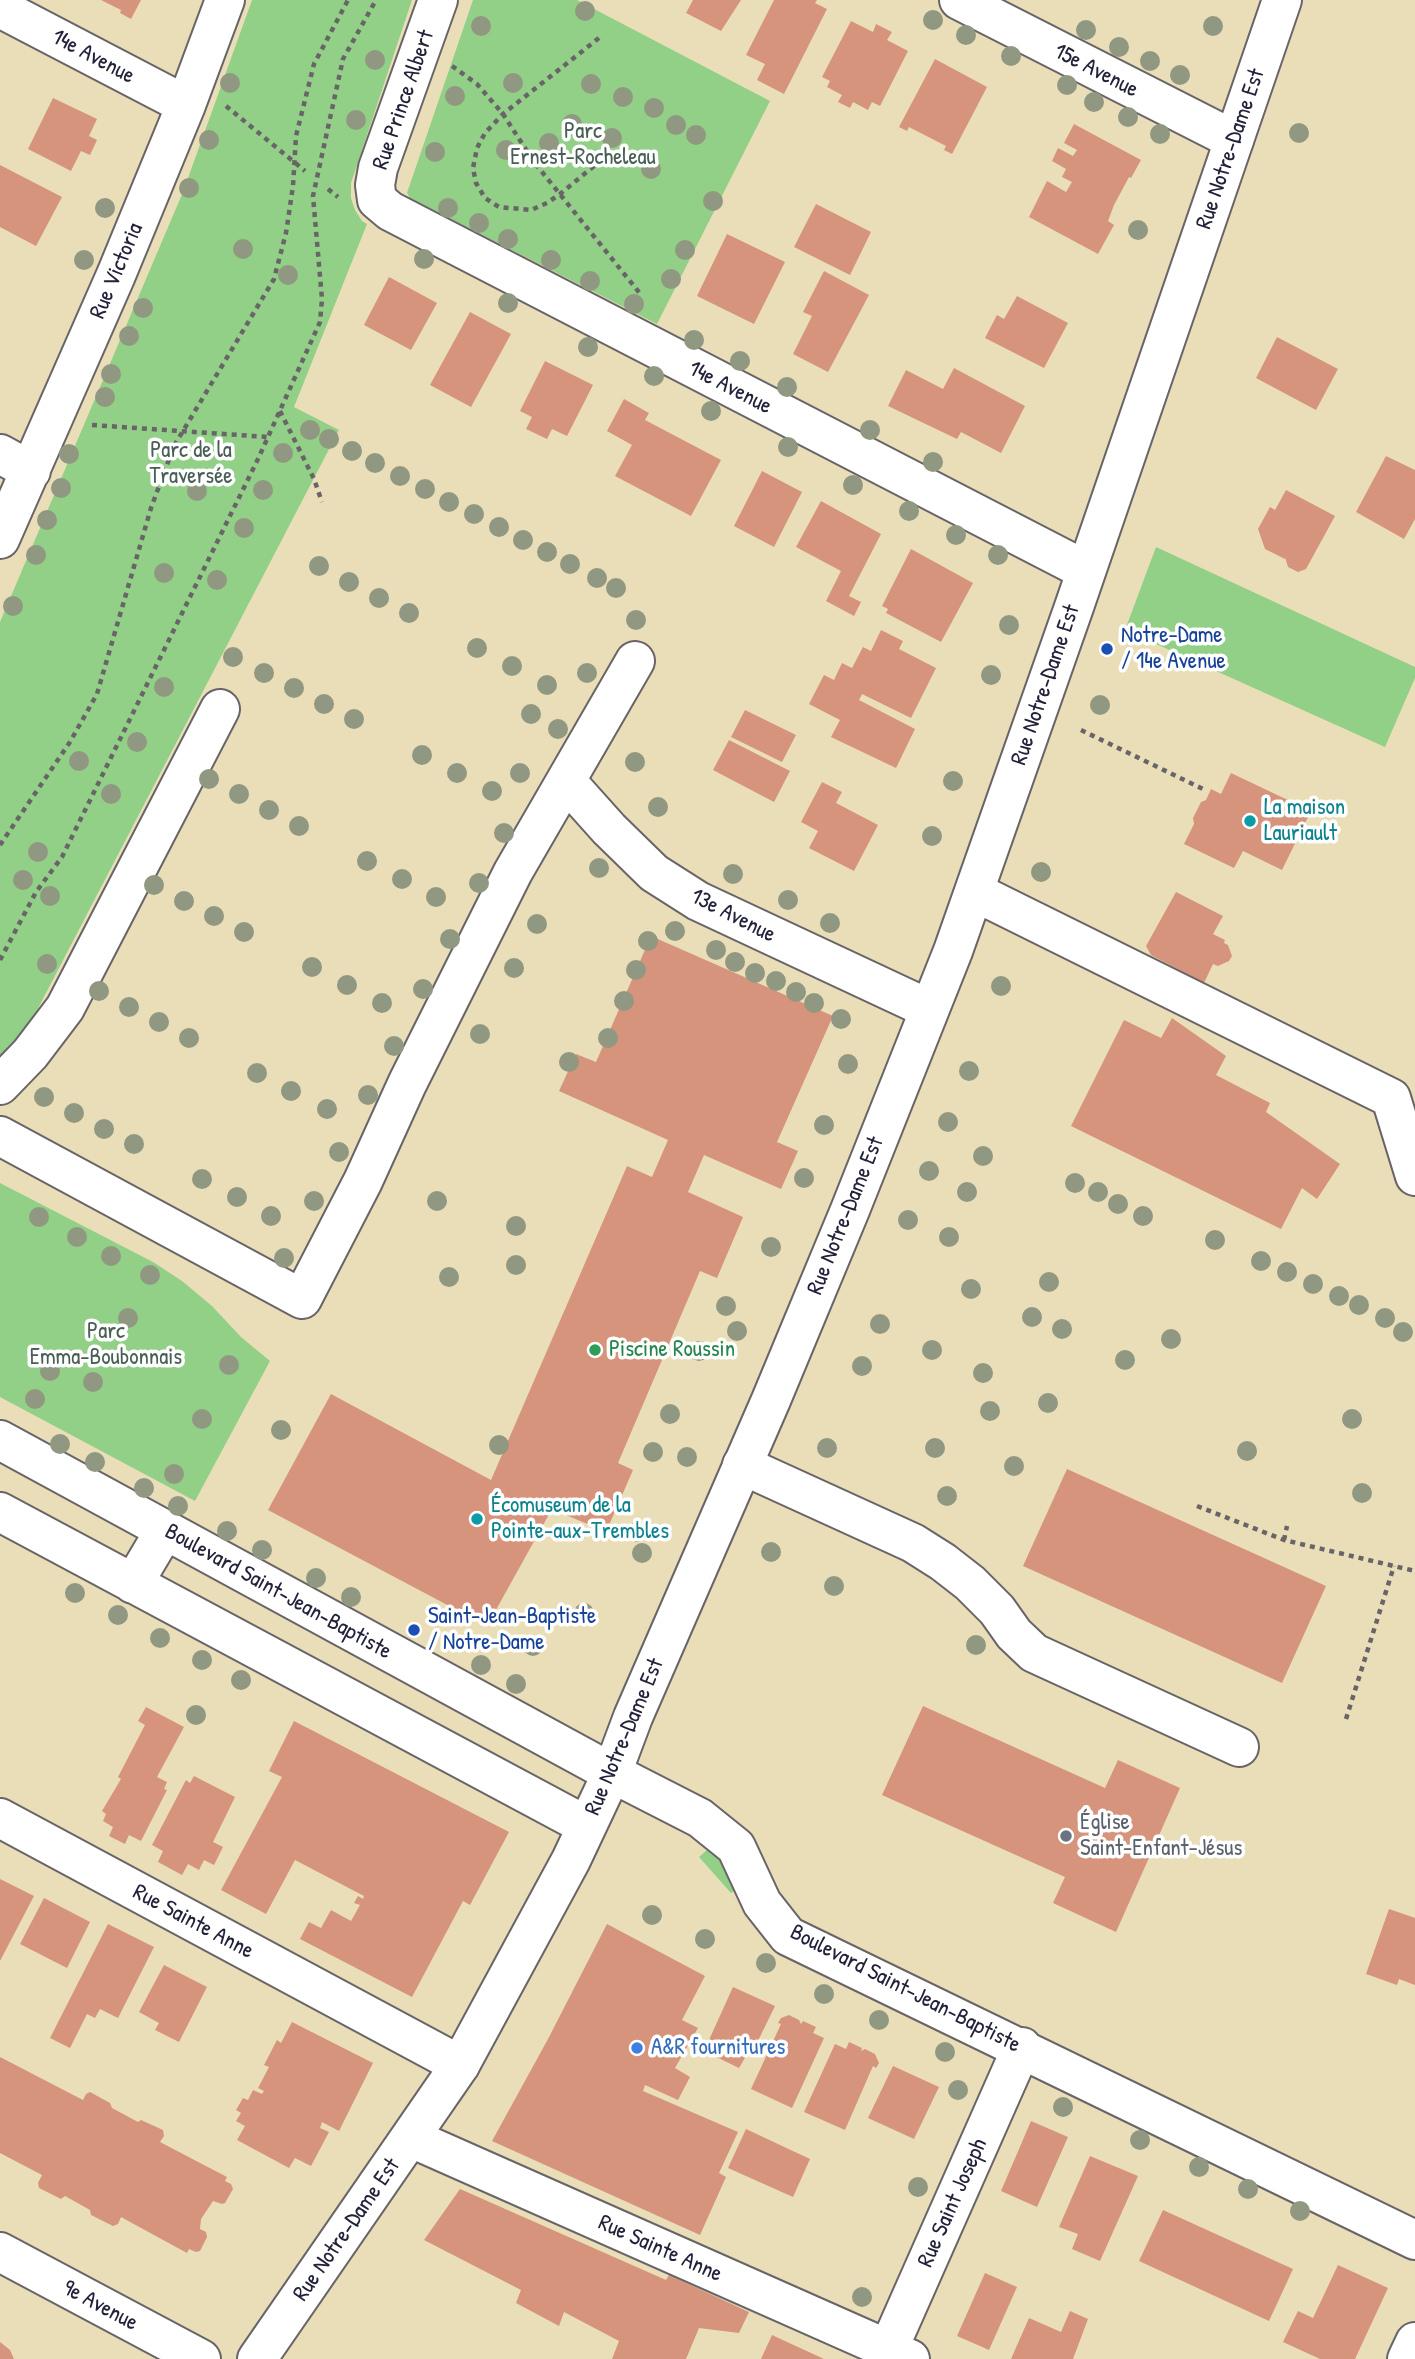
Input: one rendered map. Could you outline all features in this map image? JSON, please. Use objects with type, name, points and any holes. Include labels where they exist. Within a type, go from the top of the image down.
[{"type":"street","name":"Rue Victoria","points":[[0,539],[16,462],[52,422],[186,105],[225,0]]},
{"type":"street","name":"Rue Prince Albert","points":[[377,200],[375,185],[378,168],[438,0]]},
{"type":"street","name":"15e Avenue","points":[[959,0],[1234,140]]},
{"type":"street","name":"Rue Notre-Dame Est","points":[[257,2359],[460,2066],[587,1826],[612,1773],[633,1717],[850,1210],[975,892],[1282,0]]},
{"type":"street","name":"14e Avenue","points":[[0,8],[186,105]]},
{"type":"street","name":"14e Avenue","points":[[377,200],[405,220],[1085,570]]},
{"type":"street","points":[[0,1136],[302,1300],[513,872],[635,661]]},
{"type":"street","points":[[0,1085],[30,1054],[65,1008],[220,709]]},
{"type":"street","name":"13e Avenue","points":[[566,781],[609,830],[654,873],[698,901],[929,1009]]},
{"type":"street","points":[[975,892],[1391,1098],[1415,1175]]},
{"type":"street","name":"Boulevard Saint-Jean-Baptiste","points":[[0,1440],[612,1773],[700,1818],[736,1847],[762,1903],[788,1936],[1022,2047],[1415,2240]]},
{"type":"street","points":[[742,1465],[912,1543],[943,1562],[970,1583],[1034,1653],[1239,1747]]},
{"type":"street","points":[[0,1512],[587,1826]]},
{"type":"street","points":[[133,1584],[165,1530]]},
{"type":"street","name":"Rue Sainte Anne","points":[[0,1818],[460,2066]]},
{"type":"street","name":"Rue Saint Joseph","points":[[894,2356],[1022,2047]]},
{"type":"street","name":"Rue Sainte Anne","points":[[411,2138],[894,2356]]},
{"type":"street","name":"9e Avenue","points":[[0,2252],[201,2359]]},
{"type":"street","points":[[1408,2359],[1415,2342]]},
{"type":"path","points":[[0,845],[69,742],[97,694],[151,508],[174,446],[274,279],[286,233],[296,136],[314,64],[348,0]]},
{"type":"path","points":[[0,960],[36,892],[62,857],[268,437],[320,322],[321,299],[313,196],[343,59],[376,0]]},
{"type":"path","points":[[599,38],[503,114],[485,133],[477,148],[473,168],[476,183],[485,198],[499,207],[531,210],[561,194],[610,153]]},
{"type":"path","points":[[421,49],[460,70],[477,84],[503,114],[534,162],[643,298]]},
{"type":"path","points":[[186,105],[216,99],[305,171]]},
{"type":"path","points":[[280,411],[314,479],[322,502]]},
{"type":"path","points":[[52,422],[268,437]]},
{"type":"path","points":[[1081,730],[1205,790]]},
{"type":"path","points":[[1197,1506],[1284,1540],[1415,1571]]},
{"type":"path","points":[[1284,1540],[1287,1526]]},
{"type":"path","points":[[1346,1719],[1394,1566]]},
{"type":"green space","name":"Parc de la Traversée","points":[[252,0],[412,0],[351,183],[351,198],[355,210],[367,224],[294,407],[339,430],[34,1016],[19,1038],[0,1057],[0,622],[183,192]]},
{"type":"green space","name":"Parc Ernest-Rocheleau","points":[[473,0],[577,0],[770,101],[657,324],[410,198],[407,193]]},
{"type":"green space","points":[[1156,547],[1415,667],[1415,678],[1385,747],[1125,630]]},
{"type":"green space","name":"Parc Emma-Boubonnais","points":[[0,1183],[153,1262],[182,1281],[270,1361],[195,1501],[0,1397]]},
{"type":"green space","points":[[707,1850],[719,1859],[739,1887],[731,1893],[699,1857]]},
{"type":"building","points":[[101,0],[141,0],[131,19],[120,13],[121,10]]},
{"type":"building","points":[[693,0],[741,0],[721,31],[686,13]]},
{"type":"building","points":[[774,0],[817,0],[815,3],[827,9],[784,94],[757,80],[765,64],[746,55]]},
{"type":"building","points":[[851,21],[873,32],[876,24],[892,32],[887,40],[908,51],[880,106],[872,102],[868,110],[853,102],[850,108],[838,102],[842,95],[827,87],[830,81],[822,77]]},
{"type":"building","points":[[935,59],[987,87],[952,154],[944,150],[946,146],[909,127],[907,131],[899,127]]},
{"type":"building","points":[[53,98],[97,119],[89,136],[97,140],[90,155],[81,151],[71,171],[28,149]]},
{"type":"building","points":[[1074,124],[1141,160],[1114,205],[1108,221],[1114,225],[1098,254],[1029,217],[1047,181],[1066,192],[1072,182],[1062,177],[1066,169],[1052,161],[1058,148],[1073,156],[1077,150],[1064,143]]},
{"type":"building","points":[[0,165],[62,197],[36,246],[0,227]]},
{"type":"building","points":[[816,204],[871,232],[850,275],[794,247]]},
{"type":"building","points":[[727,234],[785,262],[754,324],[697,296]]},
{"type":"building","points":[[824,271],[869,295],[828,372],[793,354],[812,316],[803,312]]},
{"type":"building","points":[[389,277],[437,303],[411,350],[364,325]]},
{"type":"building","points":[[1017,296],[1068,323],[1044,368],[985,338],[997,315],[1004,319]]},
{"type":"building","points":[[470,312],[511,334],[471,407],[430,385]]},
{"type":"building","points":[[1277,337],[1338,369],[1316,410],[1256,378]]},
{"type":"building","points":[[545,361],[593,385],[567,436],[552,429],[547,439],[526,429],[532,417],[520,411]]},
{"type":"building","points":[[954,368],[1025,406],[1001,453],[961,432],[957,439],[888,406],[906,370],[943,389]]},
{"type":"building","points":[[624,399],[649,413],[645,420],[721,460],[691,516],[615,476],[632,445],[607,431]]},
{"type":"building","points":[[1386,456],[1415,470],[1415,519],[1404,539],[1356,512]]},
{"type":"building","points":[[762,471],[802,492],[774,547],[734,526]]},
{"type":"building","points":[[1286,490],[1335,516],[1306,569],[1298,572],[1288,567],[1285,557],[1265,549],[1258,529],[1270,507],[1275,510]]},
{"type":"building","points":[[821,501],[881,534],[849,596],[861,602],[854,616],[826,601],[841,571],[796,547]]},
{"type":"building","points":[[911,549],[973,583],[941,642],[886,613],[888,609],[882,606]]},
{"type":"building","points":[[881,630],[903,641],[899,649],[936,668],[911,718],[862,694],[859,700],[915,729],[896,768],[831,737],[840,720],[809,704],[824,675],[834,680],[842,663],[852,668],[863,647],[871,651]]},
{"type":"building","points":[[745,710],[796,735],[782,762],[731,737]]},
{"type":"building","points":[[729,740],[790,771],[774,802],[713,770]]},
{"type":"building","name":"La maison Lauriault","points":[[1231,773],[1311,811],[1282,870],[1243,851],[1234,868],[1184,844],[1201,802],[1206,800],[1211,789],[1221,794]]},
{"type":"building","points":[[822,782],[842,792],[836,803],[878,825],[854,871],[809,848],[818,831],[801,822]]},
{"type":"building","points":[[1176,892],[1223,916],[1213,934],[1225,940],[1224,943],[1228,945],[1232,956],[1229,961],[1218,966],[1213,964],[1204,983],[1151,955],[1146,946]]},
{"type":"building","points":[[651,936],[833,1016],[777,1142],[798,1151],[781,1189],[704,1155],[688,1192],[743,1217],[717,1278],[700,1271],[618,1463],[633,1470],[606,1532],[552,1509],[487,1626],[268,1510],[331,1394],[491,1480],[627,1166],[652,1177],[668,1140],[559,1091],[576,1054],[596,1062]]},
{"type":"building","points":[[1172,1018],[1226,1056],[1216,1075],[1270,1103],[1266,1112],[1340,1164],[1317,1199],[1302,1188],[1281,1229],[1071,1126],[1124,1020],[1161,1038]]},
{"type":"building","points":[[1067,1469],[1326,1586],[1282,1683],[1023,1566]]},
{"type":"building","name":"Église Saint-Enfant-Jésus","points":[[923,1706],[1105,1788],[1118,1760],[1180,1788],[1116,1932],[1053,1903],[1065,1877],[882,1795]]},
{"type":"building","points":[[146,1707],[184,1727],[157,1777],[167,1782],[164,1789],[167,1790],[141,1841],[129,1835],[125,1844],[109,1836],[113,1827],[103,1821],[106,1814],[102,1811],[121,1779],[118,1777],[145,1725],[138,1721]]},
{"type":"building","points":[[294,1721],[509,1832],[470,1905],[463,1901],[412,1997],[300,1939],[309,1922],[321,1928],[331,1910],[351,1921],[360,1905],[354,1903],[358,1896],[363,1899],[364,1896],[295,1860],[266,1914],[221,1890],[282,1777],[269,1771]]},
{"type":"building","points":[[194,1776],[235,1797],[213,1842],[223,1847],[214,1865],[204,1860],[199,1870],[188,1864],[182,1875],[158,1862],[163,1851],[152,1845],[186,1780],[190,1783]]},
{"type":"building","points":[[0,1879],[34,1896],[0,1961]]},
{"type":"building","points":[[44,1898],[90,1922],[67,1968],[20,1944]]},
{"type":"building","points":[[1389,1909],[1415,1918],[1415,1985],[1399,1979],[1397,1985],[1366,1974]]},
{"type":"building","points":[[108,1924],[154,1947],[118,2018],[100,2009],[95,2018],[87,2014],[70,2048],[50,2038]]},
{"type":"building","points":[[607,1924],[705,1976],[682,2020],[698,2028],[675,2068],[690,2077],[678,2100],[645,2085],[643,2091],[738,2132],[719,2173],[726,2177],[700,2235],[492,2141]]},
{"type":"building","points":[[164,1965],[207,1987],[179,2042],[155,2030],[159,2023],[139,2012]]},
{"type":"building","points":[[733,1987],[775,2006],[753,2051],[750,2049],[739,2068],[704,2051]]},
{"type":"building","points":[[789,2015],[801,2024],[803,2021],[816,2027],[813,2033],[824,2038],[792,2108],[751,2089],[781,2024],[778,2023],[781,2018]]},
{"type":"building","points":[[292,2022],[373,2063],[339,2131],[322,2122],[320,2128],[329,2132],[311,2166],[295,2158],[289,2168],[237,2140],[245,2126],[236,2121],[241,2113],[236,2110],[243,2098],[248,2100],[253,2090],[262,2094],[264,2091],[258,2088],[269,2067],[264,2065],[277,2040],[281,2043]]},
{"type":"building","points":[[849,2042],[862,2048],[861,2051],[865,2049],[875,2054],[879,2063],[876,2068],[873,2066],[845,2130],[804,2112],[835,2044],[846,2049]]},
{"type":"building","points":[[0,2057],[83,2100],[90,2092],[138,2122],[141,2120],[163,2130],[164,2136],[160,2142],[227,2177],[225,2181],[231,2184],[233,2189],[225,2203],[213,2201],[201,2219],[200,2229],[206,2232],[207,2237],[200,2251],[189,2249],[187,2253],[121,2217],[118,2224],[113,2226],[91,2215],[90,2210],[65,2196],[61,2199],[39,2188],[42,2175],[0,2153]]},
{"type":"building","points":[[893,2066],[939,2087],[914,2139],[868,2118]]},
{"type":"building","points":[[1031,2121],[1068,2137],[1037,2207],[1001,2191]]},
{"type":"building","points":[[746,2129],[810,2159],[793,2197],[728,2168]]},
{"type":"building","points":[[1090,2156],[1138,2176],[1100,2261],[1072,2249],[1078,2234],[1059,2227]]},
{"type":"building","points":[[460,2189],[666,2280],[669,2275],[749,2312],[739,2333],[699,2328],[686,2359],[612,2359],[619,2341],[564,2312],[559,2326],[516,2303],[521,2290],[424,2240]]},
{"type":"building","points":[[1163,2210],[1293,2269],[1269,2321],[1139,2261]]},
{"type":"building","points":[[1338,2265],[1388,2288],[1355,2359],[1320,2359],[1283,2342],[1298,2311],[1313,2318]]},
{"type":"building","points":[[985,2273],[1017,2287],[989,2350],[957,2336]]},
{"type":"building","points":[[1070,2311],[1088,2319],[1073,2359],[1011,2359],[1029,2318],[1061,2332]]},
{"type":"building","points":[[772,2335],[824,2359],[761,2359]]},
{"type":"building","points":[[0,2342],[10,2350],[14,2359],[0,2359]]},
{"type":"place","name":"Notre-Dame / 14e Avenue","points":[[1107,649]]},
{"type":"place","name":"La maison Lauriault","points":[[1250,821]]},
{"type":"place","name":"Piscine Roussin","points":[[595,1350]]},
{"type":"place","name":"Écomuseum de la Pointe-aux-Trembles","points":[[477,1519]]},
{"type":"place","name":"Saint-Jean-Baptiste / Notre-Dame","points":[[414,1630]]},
{"type":"place","name":"Église Saint-Enfant-Jésus","points":[[1066,1836]]},
{"type":"place","name":"A&R fournitures","points":[[637,2048]]}]
